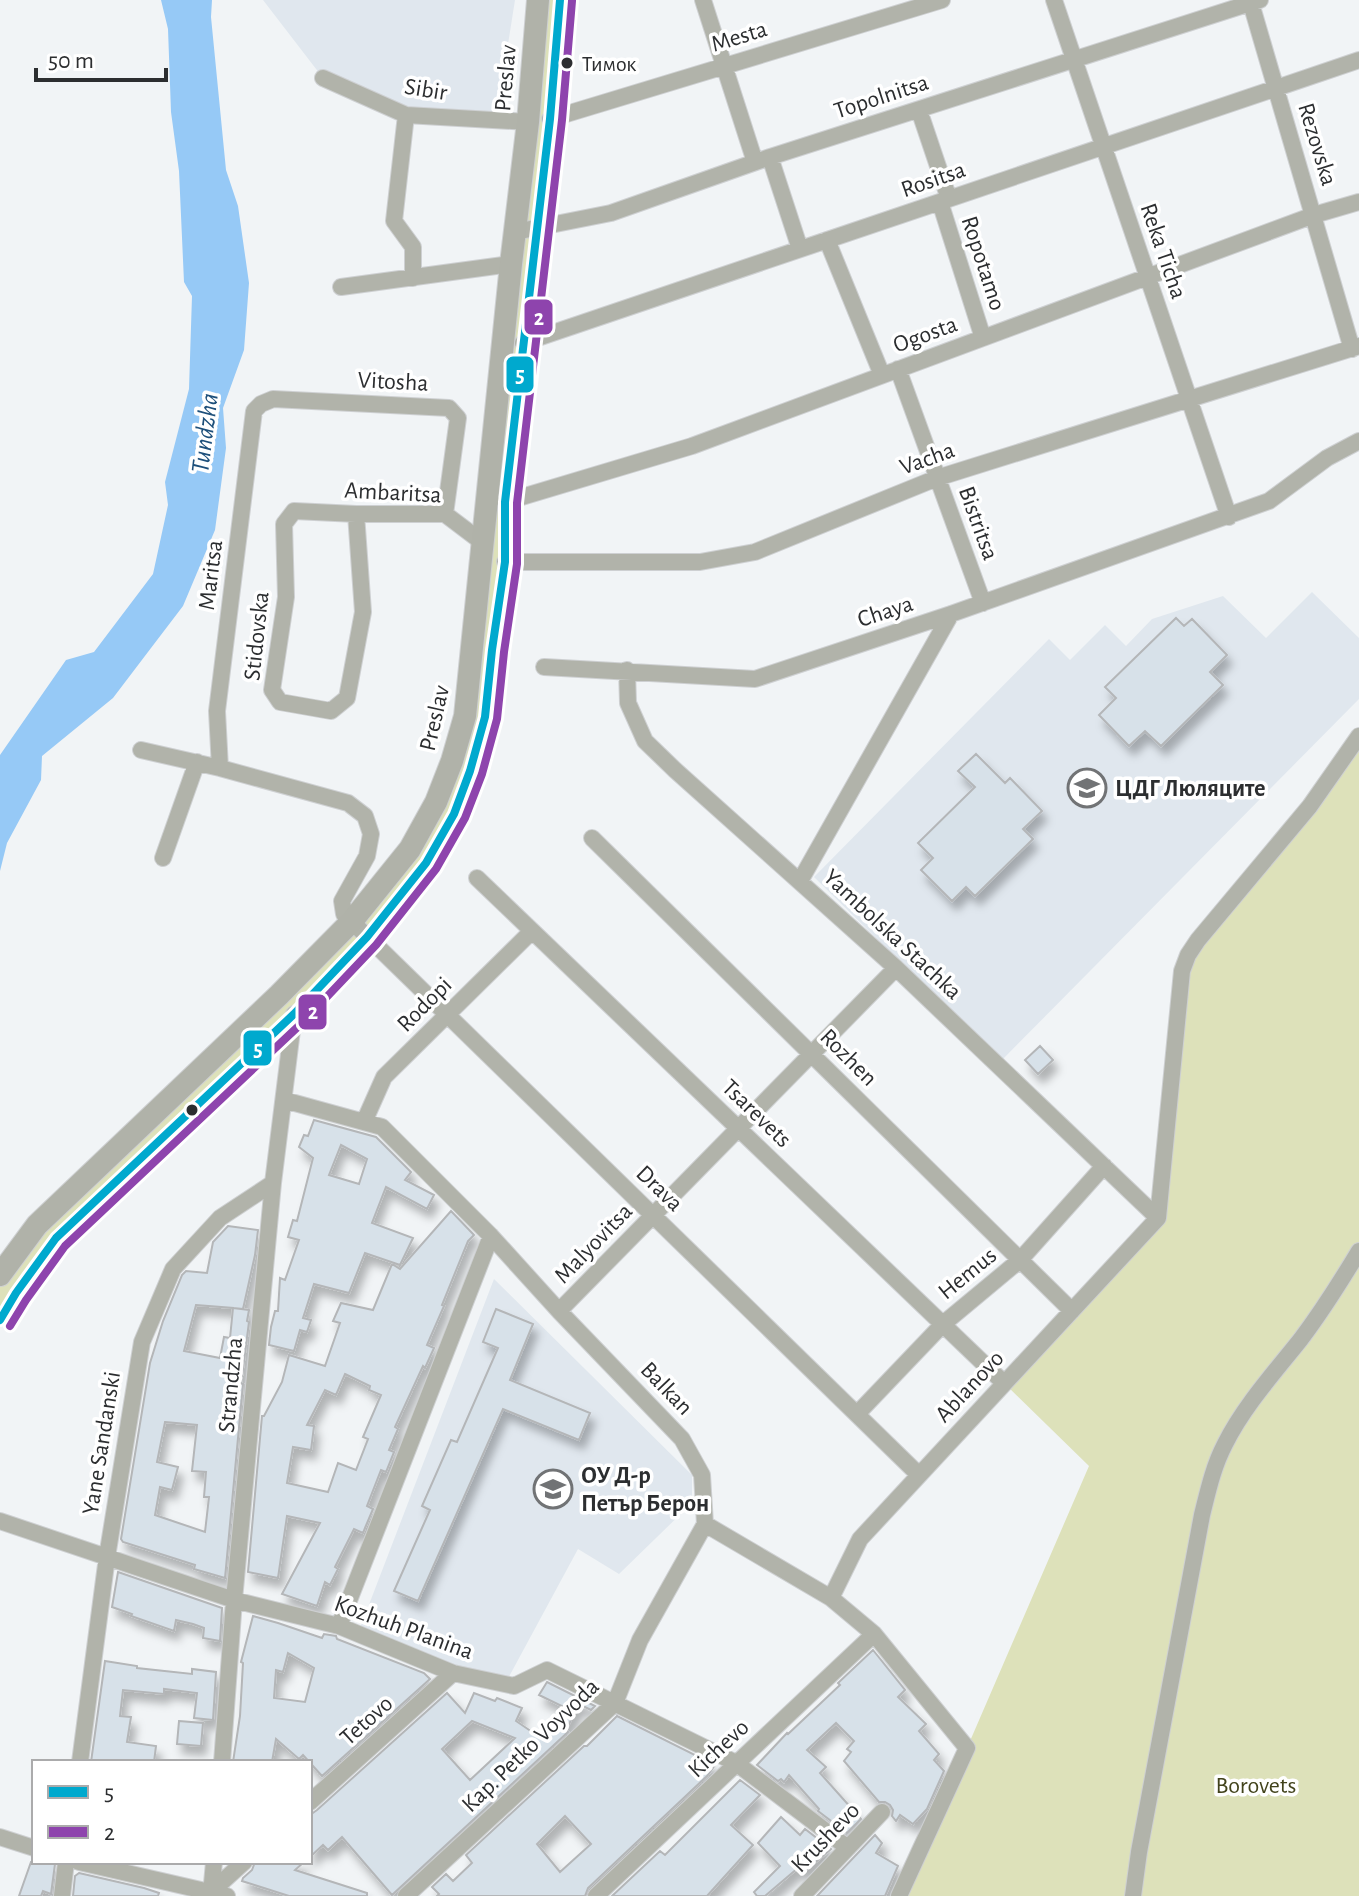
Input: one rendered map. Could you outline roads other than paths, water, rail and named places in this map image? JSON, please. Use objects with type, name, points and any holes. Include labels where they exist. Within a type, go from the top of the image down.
[{"type":"main road","name":"Preslav","points":[[0,1275],[37,1225],[279,995],[359,929],[436,802],[465,716],[511,264],[539,120],[538,0]]},
{"type":"street","points":[[703,0],[724,66],[800,249]]},
{"type":"street","name":"Mesta","points":[[539,120],[942,0]]},
{"type":"street","name":"Reka Ticha","points":[[1054,0],[1229,517]]},
{"type":"street","name":"Topolnitsa","points":[[515,232],[611,213],[762,160],[1254,1]]},
{"type":"street","name":"Rezovska","points":[[1254,1],[1276,88],[1356,347]]},
{"type":"street","name":"Rositsa","points":[[523,343],[1359,60]]},
{"type":"street","name":"Sibir","points":[[323,78],[406,115],[539,120]]},
{"type":"street","name":"Ropotamo","points":[[919,110],[983,338]]},
{"type":"street","points":[[406,115],[394,221],[413,247],[413,278]]},
{"type":"street","name":"Ogosta","points":[[505,502],[692,446],[1314,215],[1359,202]]},
{"type":"street","name":"Bistritsa","points":[[827,240],[937,478],[983,603]]},
{"type":"street","points":[[341,287],[511,264]]},
{"type":"street","name":"Vacha","points":[[505,562],[700,562],[755,552],[937,478],[1356,347]]},
{"type":"street","name":"Vitosha","points":[[273,399],[449,408],[458,418],[445,514]]},
{"type":"street","name":"Maritsa","points":[[220,768],[217,711],[254,411],[273,399]]},
{"type":"street","name":"Chaya","points":[[544,667],[755,679],[1229,517],[1269,501],[1327,458],[1359,441]]},
{"type":"street","name":"Ambaritsa","points":[[294,511],[445,514],[482,542]]},
{"type":"street","name":"Stidovska","points":[[294,511],[284,524],[286,597],[272,690],[280,702],[331,711],[347,698],[363,612],[356,514]]},
{"type":"street","points":[[800,881],[951,614]]},
{"type":"street","name":"Yambolska Stachka","points":[[627,670],[628,703],[645,741],[896,968],[1158,1218]]},
{"type":"street","points":[[1158,1218],[1182,971],[1188,955],[1310,806],[1359,736]]},
{"type":"street","points":[[141,750],[348,803],[365,816],[371,834],[367,856],[342,901],[344,914],[359,929]]},
{"type":"street","points":[[163,858],[197,762]]},
{"type":"street","name":"Rozhen","points":[[592,838],[1072,1311]]},
{"type":"street","name":"Tsarevets","points":[[477,878],[1004,1383]]},
{"type":"street","name":"Drava","points":[[359,929],[919,1475]]},
{"type":"street","name":"Rodopi","points":[[364,1122],[384,1077],[532,931]]},
{"type":"street","name":"Malyovitsa","points":[[559,1311],[896,968]]},
{"type":"street","name":"Strandzha","points":[[222,1760],[273,1183],[294,1014]]},
{"type":"street","name":"Balkan","points":[[284,1100],[382,1127],[491,1236],[682,1439],[702,1475],[705,1524]]},
{"type":"street","name":"Hemus","points":[[857,1414],[943,1324],[1020,1260],[1104,1166]]},
{"type":"street","name":"Yane Sandanski","points":[[80,1760],[107,1557],[142,1342],[173,1269],[220,1218],[273,1183]]},
{"type":"street","name":"Ablanovo","points":[[831,1598],[860,1539],[1158,1218]]},
{"type":"street","points":[[339,1626],[491,1236]]},
{"type":"street","points":[[1133,1896],[1210,1481],[1224,1446],[1242,1415],[1303,1336],[1359,1251]]},
{"type":"street","name":"Kozhuh Planina","points":[[0,1521],[234,1600],[339,1626],[453,1673],[514,1686],[547,1670],[736,1763],[848,1848]]},
{"type":"street","points":[[705,1524],[831,1598],[874,1634],[967,1748],[899,1896]]},
{"type":"street","name":"Kap. Petko Voyvoda","points":[[406,1896],[615,1703],[640,1640],[705,1524]]},
{"type":"street","name":"Kichevo","points":[[596,1896],[874,1634]]},
{"type":"street","name":"Tetovo","points":[[312,1800],[453,1673]]},
{"type":"street","name":"Krushevo","points":[[802,1896],[882,1812]]},
{"type":"street","points":[[0,1837],[32,1847]]},
{"type":"street","points":[[62,1896],[66,1864]]},
{"type":"street","points":[[88,1864],[216,1894]]},
{"type":"street","points":[[214,1864],[216,1894]]},
{"type":"street","points":[[216,1894],[242,1864]]},
{"type":"water","name":"Tundzha","points":[[161,0],[212,0],[226,170],[238,206],[249,283],[244,350],[223,408],[226,448],[215,530],[183,606],[113,698],[42,756],[41,780],[7,843],[0,871],[0,755],[66,660],[94,652],[153,574],[168,505],[165,482],[189,389],[192,296],[184,282],[168,29]]},
{"type":"place","name":"Тимок","points":[[567,63]]},
{"type":"place","name":"ЦДГ Люляците","points":[[1087,788]]},
{"type":"place","name":"ОУ Д-р Петър Берон","points":[[553,1489]]},
{"type":"park label","name":"Borovets","points":[[1256,1785]]}]
